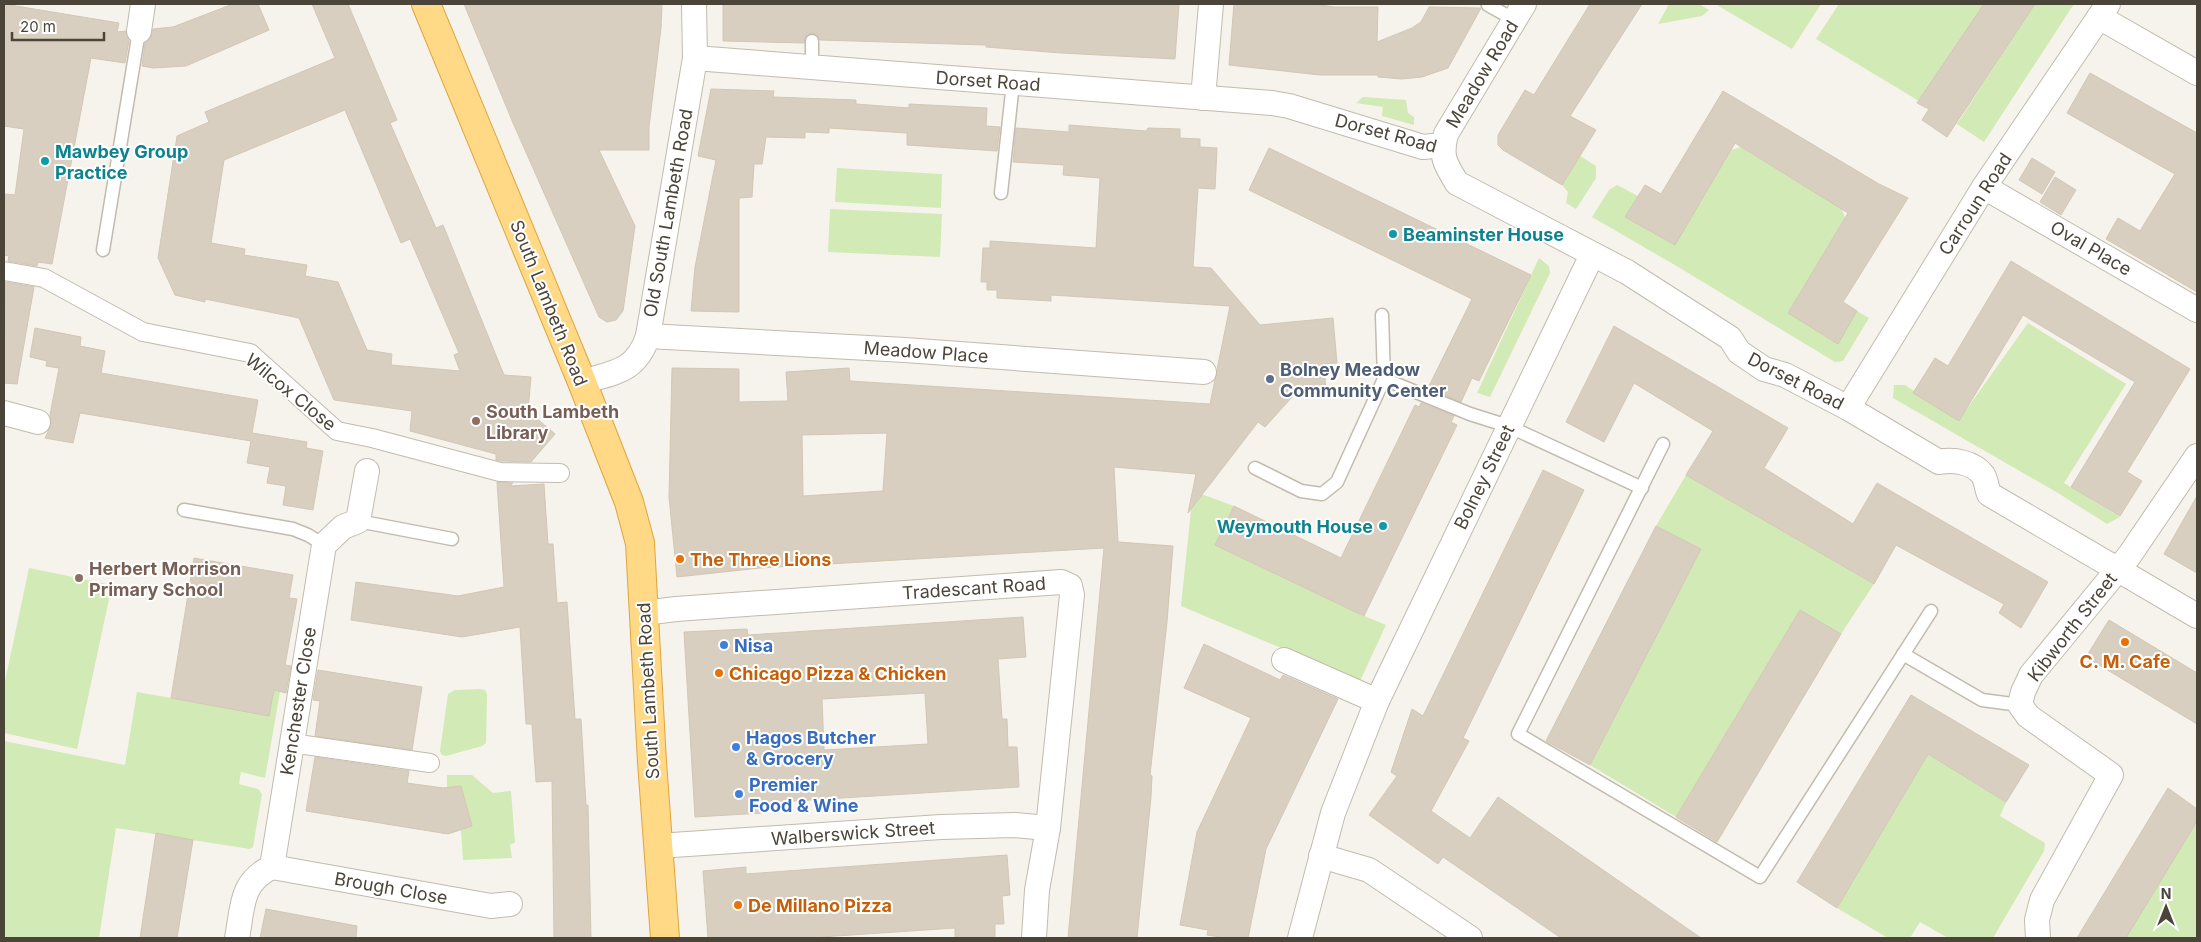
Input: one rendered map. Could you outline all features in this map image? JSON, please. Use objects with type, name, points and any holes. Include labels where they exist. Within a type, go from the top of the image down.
[{"type":"highway","name":"South Lambeth Road","points":[[426,4],[582,382],[629,502],[640,543],[658,846],[666,938]]},
{"type":"street","points":[[139,32],[142,4]]},
{"type":"street","name":"Old South Lambeth Road","points":[[582,382],[622,370],[643,352],[648,336],[695,58],[694,4]]},
{"type":"street","points":[[1203,98],[1211,4]]},
{"type":"street","points":[[2103,10],[2197,74]]},
{"type":"street","name":"Carroun Road","points":[[1848,408],[1984,187],[2103,10]]},
{"type":"street","name":"Meadow Road","points":[[1443,145],[1450,126],[1519,12]]},
{"type":"street","name":"Dorset Road","points":[[695,58],[812,69],[1013,83],[1289,106],[1423,147],[1443,145],[1444,162],[1457,183],[1627,272],[1730,338],[1739,352],[1764,369],[1785,374],[1848,408],[1939,462],[1949,460],[1961,461],[1982,475],[1989,494],[2197,616]]},
{"type":"street","name":"Oval Place","points":[[1984,187],[2197,310]]},
{"type":"street","name":"Bolney Street","points":[[1300,938],[1333,813],[1377,700],[1592,255]]},
{"type":"street","name":"Wilcox Close","points":[[4,271],[44,278],[143,332],[250,353],[337,431],[372,438],[500,472],[560,473]]},
{"type":"street","name":"Meadow Place","points":[[648,336],[905,350],[1204,372]]},
{"type":"street","points":[[4,413],[38,422]]},
{"type":"street","name":"Kibworth Street","points":[[2020,705],[2022,692],[2031,675],[2117,570],[2197,456]]},
{"type":"street","points":[[324,544],[343,527],[358,521],[367,471]]},
{"type":"street","name":"Kenchester Close","points":[[272,868],[324,544]]},
{"type":"street","name":"Tradescant Road","points":[[644,613],[685,608],[1061,582],[1070,586],[1072,595],[1048,828],[1037,890],[1034,938]]},
{"type":"street","points":[[1284,660],[1377,700]]},
{"type":"street","points":[[2020,705],[2028,716],[2111,776],[2042,900],[2037,920],[2038,938]]},
{"type":"street","points":[[291,744],[430,762]]},
{"type":"street","name":"Walberswick Street","points":[[658,846],[941,827],[1015,825],[1048,828]]},
{"type":"street","points":[[1321,856],[1369,870],[1463,936]]},
{"type":"street","points":[[237,938],[246,893],[252,880],[272,868]]},
{"type":"street","name":"Brough Close","points":[[272,868],[491,906],[510,904]]},
{"type":"lane","points":[[1488,5],[1519,12]]},
{"type":"lane","points":[[103,250],[139,32]]},
{"type":"lane","points":[[812,41],[812,69]]},
{"type":"lane","points":[[1001,193],[1013,83]]},
{"type":"lane","points":[[1255,468],[1301,491],[1322,494],[1337,482],[1384,379],[1382,315]]},
{"type":"lane","points":[[1384,379],[1470,414],[1508,426],[1642,488]]},
{"type":"lane","points":[[1663,444],[1518,734],[1760,877],[1931,611]]},
{"type":"lane","points":[[184,510],[293,529],[324,544]]},
{"type":"lane","points":[[358,521],[452,539]]},
{"type":"lane","points":[[1904,654],[1982,700],[2020,705]]},
{"type":"green space","points":[[1669,4],[1699,4],[1709,10],[1702,16],[1658,24]]},
{"type":"green space","points":[[1715,4],[1821,4],[1792,49]]},
{"type":"green space","points":[[1839,4],[1984,4],[1919,101],[1816,39]]},
{"type":"green space","points":[[2035,4],[2074,4],[1984,142],[1957,124]]},
{"type":"green space","points":[[1363,97],[1406,100],[1408,113],[1414,117],[1414,125],[1382,116],[1383,107],[1356,103]]},
{"type":"green space","points":[[1741,147],[1842,209],[1845,218],[1788,313],[1838,343],[1857,311],[1869,318],[1843,361],[1835,362],[1592,217],[1609,190],[1617,185],[1638,196],[1626,217],[1675,245],[1731,150]]},
{"type":"green space","points":[[1580,156],[1596,166],[1596,178],[1576,209],[1566,203],[1568,192],[1562,185]]},
{"type":"green space","points":[[837,168],[942,174],[941,208],[835,202]]},
{"type":"green space","points":[[830,209],[942,214],[940,257],[828,252]]},
{"type":"green space","points":[[1539,258],[1549,266],[1550,273],[1490,397],[1477,393]]},
{"type":"green space","points":[[2028,323],[2126,384],[2064,483],[2120,517],[2107,524],[2058,493],[1893,398],[1894,385],[1905,385],[1959,420]]},
{"type":"green space","points":[[1686,475],[1874,584],[1841,634],[1800,610],[1676,817],[1590,765],[1701,549],[1656,526]]},
{"type":"green space","points":[[1193,491],[1234,506],[1215,545],[1386,625],[1360,681],[1181,606]]},
{"type":"green space","points":[[29,568],[112,585],[77,749],[4,733],[4,686]]},
{"type":"green space","points":[[274,690],[280,692],[265,778],[241,772],[239,784],[258,789],[262,794],[253,847],[250,849],[116,828],[99,938],[4,938],[4,741],[125,765],[137,692],[269,715]]},
{"type":"green space","points":[[455,690],[485,690],[487,694],[486,743],[482,746],[446,756],[442,755],[440,751],[448,694]]},
{"type":"green space","points":[[1928,754],[2006,802],[2000,816],[2045,843],[2044,851],[1993,938],[1948,938],[1920,922],[1910,938],[1888,938],[1837,908]]},
{"type":"green space","points":[[447,775],[472,775],[493,793],[511,791],[515,842],[510,845],[512,858],[463,860],[461,830],[472,826],[461,786],[447,788]]},
{"type":"green space","points":[[2197,821],[2197,938],[2126,938]]},
{"type":"building","points":[[4,4],[119,23],[117,32],[126,31],[129,40],[125,63],[91,58],[52,264],[38,262],[37,266],[8,261],[9,256],[4,255],[4,194],[15,195],[24,129],[4,126]]},
{"type":"building","points":[[233,4],[258,4],[269,30],[186,66],[153,68],[142,66],[145,43],[150,39],[153,29],[173,27]]},
{"type":"building","points":[[312,4],[348,4],[397,120],[390,123],[436,228],[443,225],[504,375],[531,377],[528,411],[555,434],[531,462],[496,460],[496,454],[410,431],[412,411],[334,400],[299,318],[205,299],[205,302],[175,295],[158,258],[177,136],[209,122],[205,112],[335,58]],"holes":[[[345,110],[401,243],[410,239],[459,353],[454,355],[460,371],[391,365],[392,354],[367,350],[338,282],[305,276],[307,265],[244,255],[245,249],[211,243],[224,160]]]},
{"type":"building","points":[[464,4],[662,4],[661,28],[649,127],[649,150],[599,150],[635,226],[623,311],[616,320],[607,322],[599,317],[513,123]]},
{"type":"building","points":[[723,4],[1179,4],[1175,59],[1061,53],[986,47],[986,45],[820,40],[816,34],[812,33],[805,37],[804,43],[723,41]]},
{"type":"building","points":[[1234,4],[1313,4],[1335,7],[1378,7],[1377,42],[1412,28],[1421,22],[1429,7],[1481,8],[1448,68],[1422,77],[1402,79],[1378,77],[1378,75],[1320,75],[1229,65]]},
{"type":"building","points":[[1590,4],[1642,4],[1570,116],[1596,130],[1562,185],[1503,150],[1498,145],[1498,135],[1525,90],[1534,95]]},
{"type":"building","points":[[1984,4],[2035,4],[1947,137],[1922,120],[1929,109],[1917,103]]},
{"type":"building","points":[[2090,73],[2197,133],[2197,292],[2106,239],[2118,218],[2140,231],[2175,174],[2067,113]]},
{"type":"building","points":[[711,89],[774,91],[773,97],[856,100],[856,104],[909,108],[909,104],[987,108],[986,126],[1000,127],[997,151],[907,145],[907,133],[829,128],[829,133],[805,132],[805,138],[766,137],[762,164],[754,164],[752,197],[739,198],[739,312],[691,311],[695,267],[716,160],[698,156]]},
{"type":"building","points":[[1723,91],[1879,184],[1908,198],[1843,302],[1857,311],[1838,344],[1788,313],[1848,213],[1735,143],[1675,245],[1625,217],[1645,185],[1661,194]]},
{"type":"building","points":[[1069,125],[1146,131],[1148,128],[1180,129],[1180,138],[1200,139],[1200,147],[1217,148],[1215,189],[1198,188],[1193,267],[1211,268],[1260,325],[1333,318],[1337,363],[1324,364],[1326,394],[1293,396],[1265,427],[1258,422],[1188,513],[1196,474],[1114,467],[1118,542],[1173,546],[1167,622],[1150,775],[1152,776],[1151,797],[1137,938],[1068,938],[1104,548],[760,568],[677,577],[669,497],[672,368],[739,369],[739,402],[788,401],[786,372],[849,368],[850,381],[1210,404],[1230,306],[1051,295],[1051,301],[997,298],[997,290],[987,290],[987,282],[981,282],[983,248],[990,248],[990,241],[1096,248],[1100,178],[1063,175],[1064,165],[1013,162],[1016,128],[1069,132]],"holes":[[[887,433],[883,491],[803,496],[802,435]]]},
{"type":"building","name":"Beaminster House","points":[[1269,148],[1531,275],[1479,381],[1472,378],[1461,402],[1428,388],[1472,299],[1249,190]]},
{"type":"building","points":[[2032,158],[2055,172],[2042,194],[2019,180]]},
{"type":"building","points":[[2055,177],[2076,190],[2061,215],[2040,202]]},
{"type":"building","points":[[2011,261],[2190,369],[2127,472],[2142,481],[2120,516],[2071,487],[2135,382],[2023,315],[1959,421],[1913,393],[1935,358],[1948,366]]},
{"type":"building","points":[[5,282],[34,287],[17,384],[4,383]]},
{"type":"building","points":[[1614,326],[1788,428],[1764,468],[1853,524],[1877,483],[2048,582],[2021,628],[1999,613],[2004,604],[1896,545],[1874,584],[1686,475],[1713,431],[1634,383],[1604,442],[1566,422]]},
{"type":"building","points":[[35,328],[81,337],[80,346],[105,351],[101,373],[258,400],[252,433],[307,442],[306,448],[323,451],[313,510],[283,505],[286,486],[267,483],[270,467],[247,463],[251,441],[80,413],[73,443],[45,438],[51,425],[50,415],[59,368],[46,366],[47,361],[30,357]]},
{"type":"building","name":"Weymouth House","points":[[1421,403],[1454,416],[1451,422],[1457,425],[1364,616],[1215,545],[1234,506],[1341,558],[1415,405],[1419,407]]},
{"type":"building","points":[[1543,470],[1584,490],[1463,738],[1469,741],[1431,811],[1470,838],[1498,797],[1701,938],[1561,938],[1443,857],[1438,864],[1369,815],[1397,776],[1391,772],[1412,709],[1423,716]]},
{"type":"building","points":[[497,482],[513,483],[510,486],[544,484],[548,544],[553,544],[557,603],[567,602],[575,719],[581,719],[586,805],[588,805],[591,938],[554,938],[552,781],[536,782],[532,724],[526,724],[520,627],[462,637],[351,620],[356,582],[458,596],[504,587]]},
{"type":"building","points":[[2197,496],[2197,573],[2164,554]]},
{"type":"building","points":[[1656,526],[1701,549],[1590,765],[1546,741]]},
{"type":"building","points":[[194,558],[293,575],[289,598],[297,599],[285,665],[291,666],[286,693],[274,690],[269,716],[171,698]]},
{"type":"building","points":[[1800,610],[1841,634],[1717,842],[1676,817]]},
{"type":"building","points":[[1023,617],[1026,657],[998,659],[1002,719],[1007,719],[1008,747],[1017,747],[1019,787],[762,803],[763,813],[695,817],[684,632],[747,629],[748,635]],"holes":[[[925,693],[928,744],[824,750],[822,699]]]},
{"type":"building","points":[[2109,620],[2197,673],[2197,724],[2086,657]]},
{"type":"building","points":[[1204,644],[1280,680],[1283,675],[1338,699],[1266,849],[1248,938],[1226,938],[1207,935],[1208,930],[1180,925],[1197,832],[1251,718],[1184,688]]},
{"type":"building","points":[[318,670],[422,687],[412,750],[315,736],[320,701],[313,700]]},
{"type":"building","points":[[1911,695],[2029,765],[2006,802],[1928,754],[1837,908],[1797,882]]},
{"type":"building","points":[[315,757],[409,771],[407,783],[443,788],[461,786],[472,826],[448,834],[306,811]]},
{"type":"building","points":[[2168,788],[2197,809],[2197,821],[2126,938],[2077,938]]},
{"type":"building","points":[[156,833],[193,840],[177,938],[140,938]]},
{"type":"building","points":[[1007,855],[1010,895],[1002,896],[1004,924],[995,924],[995,938],[955,938],[955,928],[821,938],[708,938],[703,871],[746,867],[746,874]]},
{"type":"building","points":[[266,909],[357,926],[356,938],[260,938]]},
{"type":"place","name":"Mawbey Group Practice","points":[[45,161]]},
{"type":"place","name":"Beaminster House","points":[[1393,234]]},
{"type":"place","name":"Bolney Meadow Community Center","points":[[1270,379]]},
{"type":"place","name":"South Lambeth Library","points":[[476,421]]},
{"type":"place","name":"Weymouth House","points":[[1383,526]]},
{"type":"place","name":"The Three Lions","points":[[680,559]]},
{"type":"place","name":"Herbert Morrison Primary School","points":[[79,578]]},
{"type":"place","name":"C. M. Cafe","points":[[2125,642]]},
{"type":"place","name":"Nisa","points":[[724,645]]},
{"type":"place","name":"Chicago Pizza & Chicken","points":[[719,673]]},
{"type":"place","name":"Hagos Butcher & Grocery","points":[[736,747]]},
{"type":"place","name":"Premier Food & Wine","points":[[739,794]]},
{"type":"place","name":"De Millano Pizza","points":[[738,905]]}]
